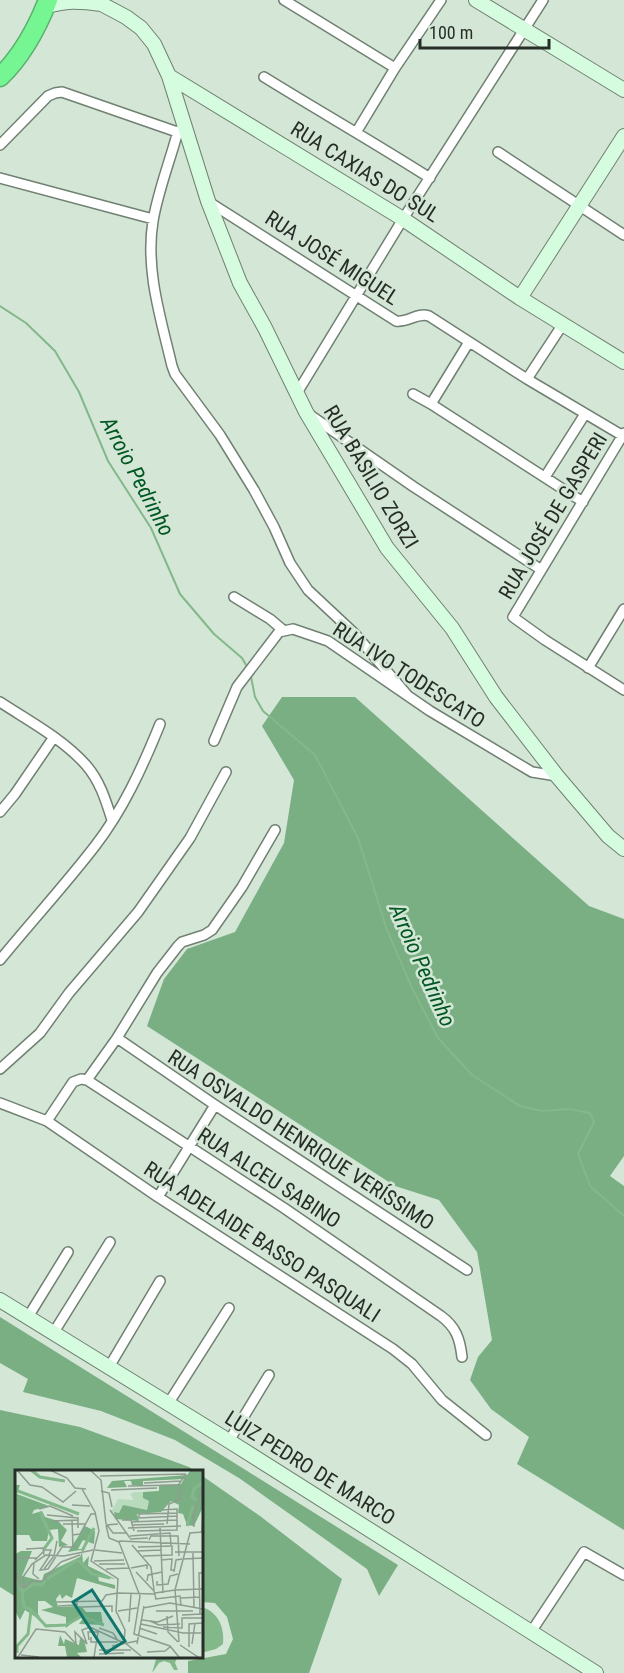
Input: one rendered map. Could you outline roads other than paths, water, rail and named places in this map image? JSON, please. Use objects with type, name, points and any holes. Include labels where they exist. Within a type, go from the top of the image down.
[{"type":"highway","points":[[0,63],[44,2]]},
{"type":"highway","points":[[0,77],[25,46],[44,2]]},
{"type":"main road","points":[[44,2],[76,0],[97,2],[126,17],[141,28],[154,44],[169,75]]},
{"type":"main road","points":[[476,0],[624,90]]},
{"type":"main road","name":"RUA BASILIO ZORZI","points":[[169,75],[183,134],[240,283],[306,412],[387,548],[452,628],[496,697],[557,776],[608,836],[624,849]]},
{"type":"main road","name":"RUA CAXIAS DO SUL","points":[[169,75],[403,219],[520,298],[624,362]]},
{"type":"main road","points":[[520,298],[624,136]]},
{"type":"main road","name":"LUIZ PEDRO DE MARCO","points":[[0,1300],[229,1441],[596,1673]]},
{"type":"street","points":[[284,0],[395,68]]},
{"type":"street","points":[[357,131],[395,68],[441,0]]},
{"type":"street","points":[[297,393],[403,219],[543,0]]},
{"type":"street","points":[[264,77],[357,131],[430,178]]},
{"type":"street","points":[[0,145],[48,96],[63,92],[183,134],[153,219],[151,267],[175,374],[220,435],[254,490],[290,563],[308,590],[355,634],[408,696]]},
{"type":"street","points":[[498,152],[624,235]]},
{"type":"street","points":[[0,178],[153,219]]},
{"type":"street","name":"RUA JOSÉ MIGUEL","points":[[208,201],[396,321],[429,316],[527,379],[623,435]]},
{"type":"street","points":[[527,379],[563,324]]},
{"type":"street","points":[[431,404],[469,342]]},
{"type":"street","points":[[413,394],[583,502]]},
{"type":"street","points":[[306,412],[414,487],[540,569]]},
{"type":"street","points":[[545,477],[585,414]]},
{"type":"street","name":"RUA JOSÉ DE GASPERI","points":[[588,668],[513,617],[623,435]]},
{"type":"street","points":[[214,741],[232,696],[252,666],[283,630],[270,619],[234,597]]},
{"type":"street","points":[[624,609],[588,668],[624,690]]},
{"type":"street","name":"RUA IVO TODESCATO","points":[[283,630],[300,630],[328,641],[474,739],[532,772],[557,776]]},
{"type":"street","points":[[0,702],[54,737],[86,765],[104,794],[112,820]]},
{"type":"street","points":[[0,960],[96,845],[148,752],[160,723]]},
{"type":"street","points":[[0,812],[54,737]]},
{"type":"street","points":[[0,1069],[40,1033],[74,987],[138,912],[190,838],[226,772]]},
{"type":"street","points":[[47,1121],[73,1082],[81,1079],[87,1080],[178,946],[182,942],[212,930],[242,887],[275,830]]},
{"type":"street","name":"RUA OSVALDO HENRIQUE VERÍSSIMO","points":[[117,1038],[466,1270]]},
{"type":"street","name":"RUA ALCEU SABINO","points":[[87,1080],[188,1148],[284,1208],[441,1316],[449,1322],[458,1335],[462,1357]]},
{"type":"street","name":"RUA ADELAIDE BASSO PASQUALI","points":[[0,1102],[47,1121],[158,1197],[393,1348],[412,1364],[442,1400],[486,1435]]},
{"type":"street","points":[[158,1197],[215,1105]]},
{"type":"street","points":[[54,1332],[110,1242]]},
{"type":"street","points":[[28,1317],[68,1252]]},
{"type":"street","points":[[109,1367],[160,1281]]},
{"type":"street","points":[[168,1404],[229,1308]]},
{"type":"street","points":[[229,1441],[268,1375]]},
{"type":"street","points":[[531,1632],[584,1552],[624,1575]]},
{"type":"waterway","name":"Arroio Pedrinho","points":[[0,306],[26,323],[55,351],[79,392],[108,461],[151,528],[180,594],[214,634],[242,658],[246,665]]},
{"type":"waterway","name":"Arroio Pedrinho","points":[[251,677],[255,697],[263,711],[315,755],[358,838],[386,927],[411,986],[438,1038],[472,1075],[520,1106],[542,1111],[569,1109],[590,1113],[594,1122],[578,1154],[590,1186],[624,1216]]}]
